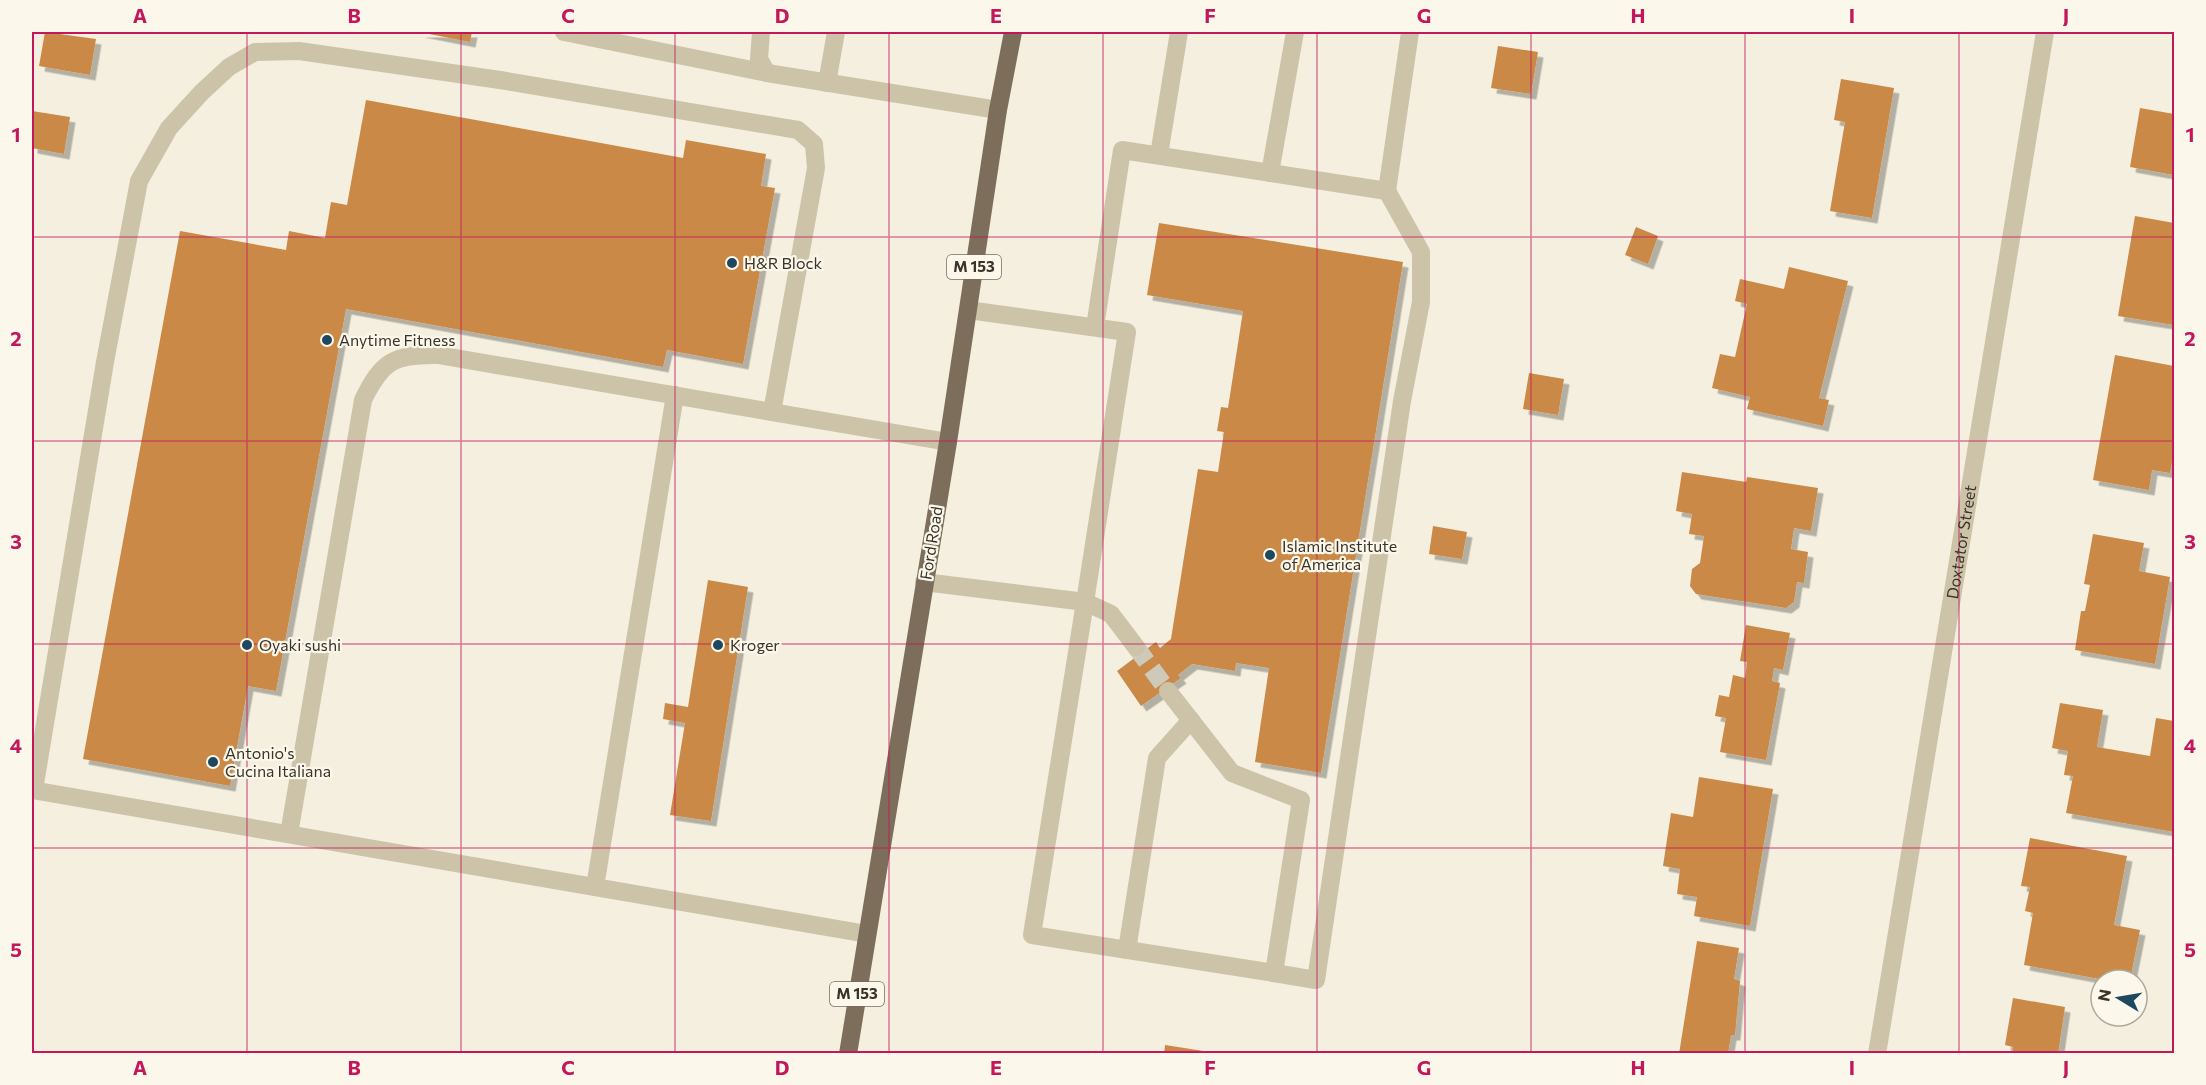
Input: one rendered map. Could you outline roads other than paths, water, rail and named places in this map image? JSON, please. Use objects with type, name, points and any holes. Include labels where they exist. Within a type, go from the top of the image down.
[{"type":"main road","name":"Ford Road","points":[[848,1053],[948,441],[998,110],[1013,32]]},
{"type":"street","points":[[564,32],[766,74],[998,110]]},
{"type":"street","points":[[761,32],[759,59],[766,74]]},
{"type":"street","points":[[827,83],[836,32]]},
{"type":"street","points":[[1159,155],[1179,32]]},
{"type":"street","points":[[1270,173],[1295,32]]},
{"type":"street","points":[[968,310],[1127,332],[1032,935],[1316,980],[1402,401],[1421,302],[1421,252],[1387,191],[1410,32]]},
{"type":"street","name":"Doxtator Street","points":[[1877,1053],[2045,32]]},
{"type":"street","points":[[772,412],[816,168],[814,144],[798,130],[299,51],[255,52],[229,67],[169,128],[139,181],[105,362],[33,790],[867,934]]},
{"type":"street","points":[[1095,327],[1122,150],[1387,191]]},
{"type":"street","points":[[289,834],[363,400],[381,369],[390,362],[413,354],[438,355],[948,441]]},
{"type":"street","points":[[595,887],[675,395]]},
{"type":"street","points":[[924,582],[1085,602],[1111,614],[1136,647]]},
{"type":"street","points":[[1168,691],[1232,773],[1301,800],[1274,973]]},
{"type":"street","points":[[1127,950],[1157,758],[1191,720]]},
{"type":"tunnel","points":[[1136,647],[1168,691]]},
{"type":"place","name":"H&R Block","points":[[732,263]]},
{"type":"place","name":"Anytime Fitness","points":[[327,340]]},
{"type":"place","name":"Islamic Institute of America","points":[[1270,555]]},
{"type":"place","name":"Oyaki sushi","points":[[247,645]]},
{"type":"place","name":"Kroger","points":[[718,645]]},
{"type":"place","name":"Antonio's Cucina Italiana","points":[[213,762]]}]
